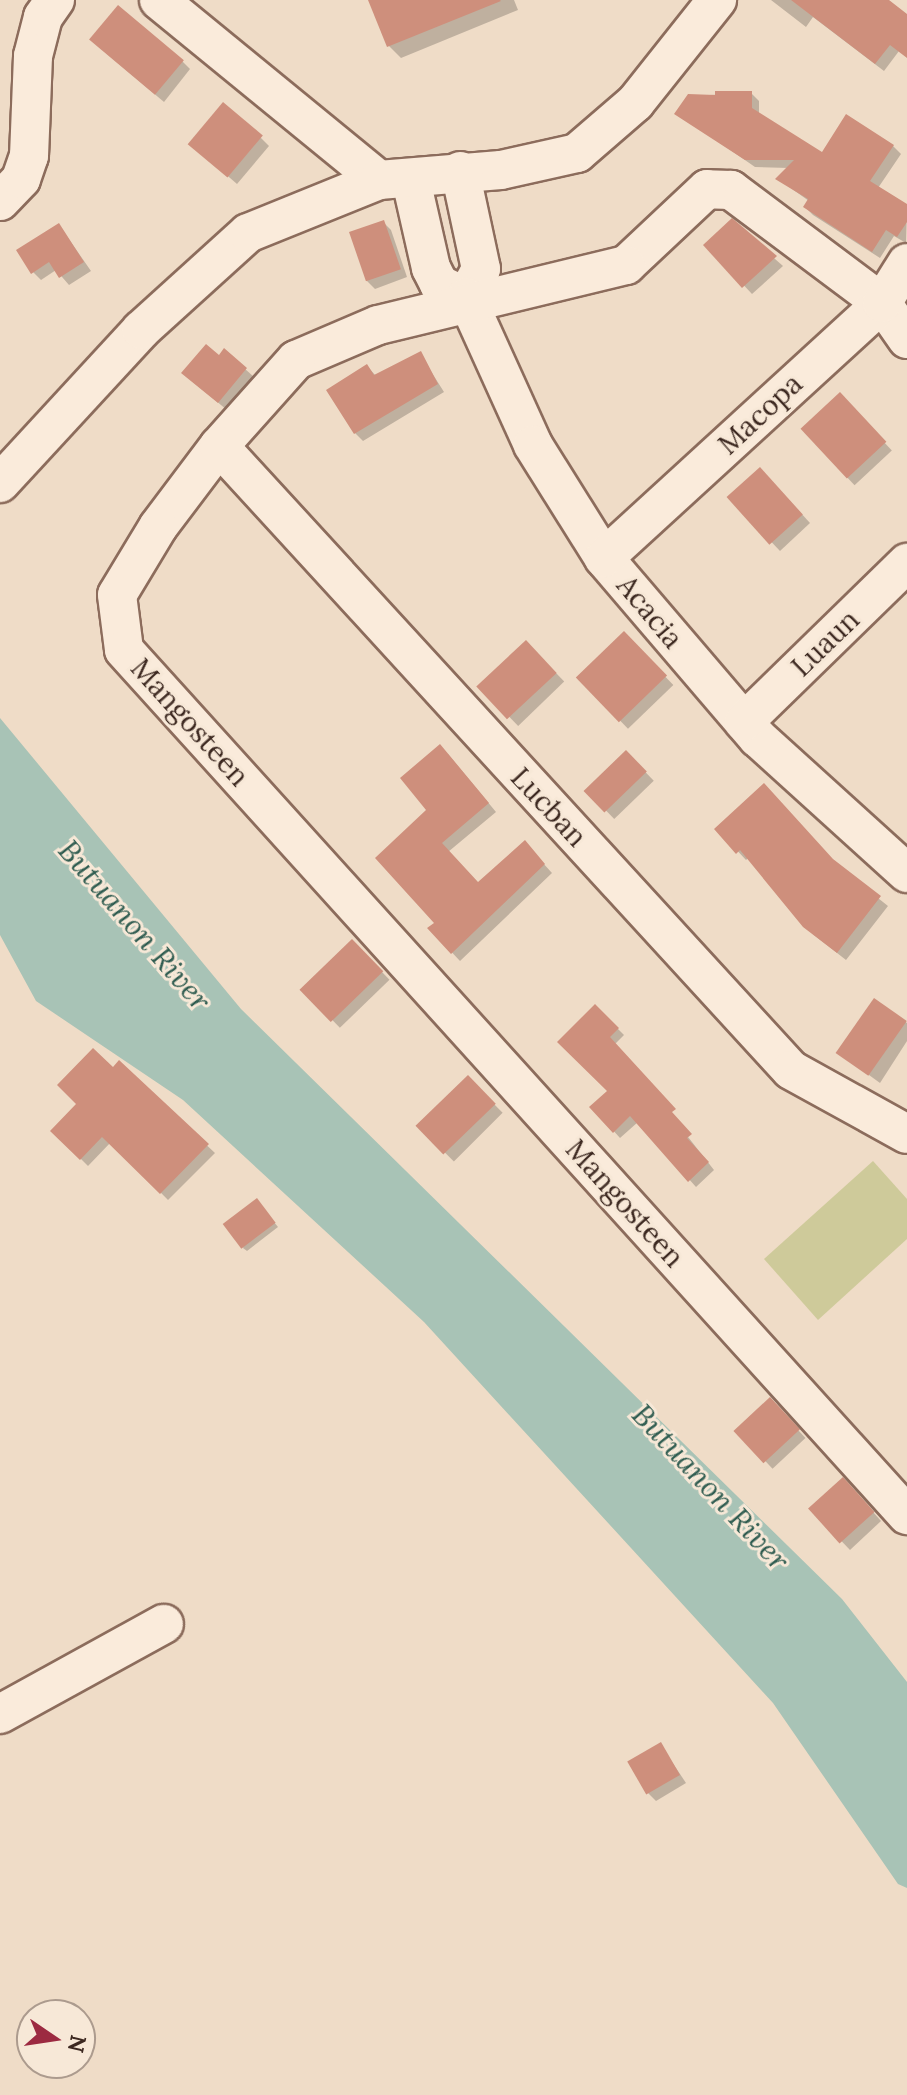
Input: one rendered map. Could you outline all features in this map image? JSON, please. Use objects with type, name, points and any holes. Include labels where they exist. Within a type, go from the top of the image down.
[{"type":"street","points":[[0,201],[21,179],[29,156],[33,56],[43,17],[55,0]]},
{"type":"street","points":[[159,0],[395,180],[439,284],[468,301],[481,269],[460,171]]},
{"type":"street","points":[[10,476],[141,330],[248,233],[395,180],[460,171],[501,170],[577,153],[635,103],[717,0]]},
{"type":"street","name":"Mangosteen","points":[[882,303],[731,190],[707,189],[626,265],[378,325],[296,360],[219,446],[158,527],[117,595],[124,650],[907,1515]]},
{"type":"street","name":"Macopa","points":[[604,558],[882,303],[907,263]]},
{"type":"street","name":"Acacia","points":[[468,301],[533,445],[604,558],[744,722],[907,873]]},
{"type":"street","points":[[882,303],[907,339]]},
{"type":"street","name":"Lucban","points":[[219,446],[791,1070],[907,1134]]},
{"type":"street","name":"Luaun","points":[[744,722],[907,563]]},
{"type":"street","points":[[0,1714],[164,1624]]},
{"type":"shaded area","points":[[873,1161],[907,1199],[907,1239],[818,1320],[764,1259]]},
{"type":"water","name":"Butuanon River","points":[[0,718],[241,1009],[842,1599],[907,1682],[907,1888],[898,1884],[773,1703],[424,1322],[183,1100],[36,1001],[0,935]]},
{"type":"building","points":[[368,0],[500,0],[501,1],[387,47]]},
{"type":"building","points":[[791,0],[889,0],[907,14],[907,58],[890,45],[875,64]]},
{"type":"building","points":[[118,5],[184,60],[155,95],[89,39]]},
{"type":"building","points":[[715,91],[752,91],[752,108],[822,152],[846,114],[894,145],[870,181],[907,204],[907,222],[897,237],[886,230],[872,252],[803,207],[808,199],[775,179],[794,160],[745,160],[674,114],[688,94],[715,95]]},
{"type":"building","points":[[223,102],[263,135],[227,178],[188,144]]},
{"type":"building","points":[[732,218],[777,256],[742,288],[703,245]]},
{"type":"building","points":[[384,220],[401,269],[366,281],[349,232]]},
{"type":"building","points":[[59,223],[84,262],[59,278],[49,262],[31,274],[16,250]]},
{"type":"building","points":[[206,344],[219,355],[224,348],[247,368],[218,403],[181,373]]},
{"type":"building","points":[[421,351],[438,384],[354,434],[326,390],[367,364],[374,375]]},
{"type":"building","points":[[840,392],[886,442],[847,479],[801,429]]},
{"type":"building","points":[[760,467],[803,515],[769,545],[727,497]]},
{"type":"building","points":[[624,631],[667,676],[619,722],[576,678]]},
{"type":"building","points":[[526,640],[557,673],[507,719],[476,686]]},
{"type":"building","points":[[440,744],[489,803],[442,843],[478,882],[525,840],[545,864],[451,954],[427,928],[434,923],[375,858],[426,810],[400,778]]},
{"type":"building","points":[[626,750],[647,772],[604,813],[584,791]]},
{"type":"building","points":[[764,783],[833,859],[881,896],[837,953],[803,927],[740,850],[736,854],[714,829]]},
{"type":"building","points":[[352,939],[383,971],[331,1022],[299,990]]},
{"type":"building","points":[[874,998],[907,1021],[868,1076],[836,1053]]},
{"type":"building","points":[[595,1004],[619,1028],[610,1037],[676,1109],[672,1112],[692,1134],[687,1138],[709,1162],[688,1182],[630,1116],[613,1133],[589,1107],[607,1091],[557,1042]]},
{"type":"building","points":[[93,1048],[113,1067],[119,1060],[209,1144],[160,1194],[102,1137],[80,1160],[50,1131],[76,1104],[57,1085]]},
{"type":"building","points":[[468,1075],[496,1104],[443,1154],[415,1126]]},
{"type":"building","points":[[257,1198],[276,1223],[241,1249],[223,1224]]},
{"type":"building","points":[[770,1397],[800,1429],[763,1463],[733,1431]]},
{"type":"building","points":[[843,1477],[874,1512],[840,1543],[808,1508]]},
{"type":"building","points":[[661,1742],[680,1775],[646,1794],[627,1762]]}]
